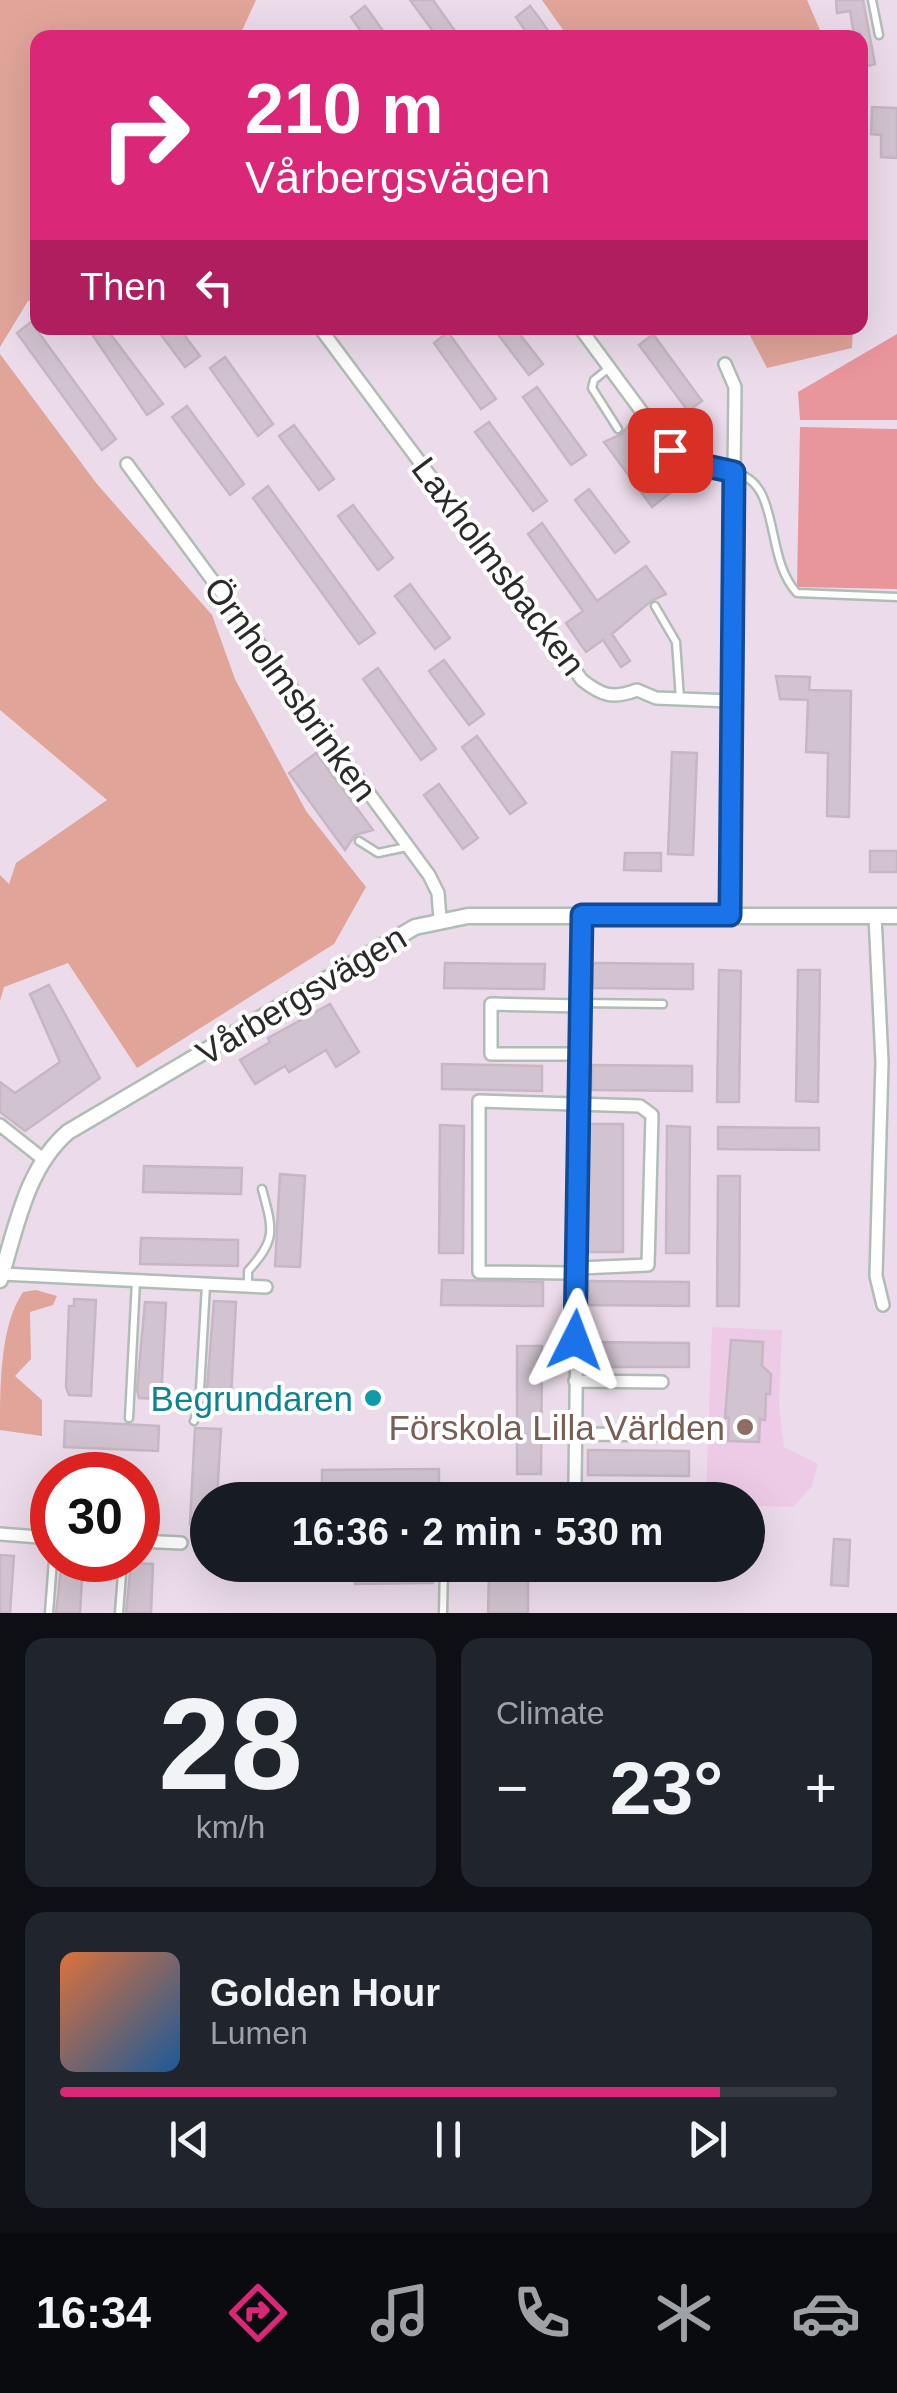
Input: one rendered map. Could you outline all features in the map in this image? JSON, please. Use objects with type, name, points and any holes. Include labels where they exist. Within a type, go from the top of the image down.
[{"type":"street","name":"Laxholmsbacken","points":[[325,335],[582,680],[600,694],[618,697],[637,690],[656,698],[731,701]]},
{"type":"street","points":[[585,335],[670,450],[684,461],[734,472]]},
{"type":"street","points":[[725,364],[735,388],[730,915]]},
{"type":"street","name":"Örnholmsbrinken","points":[[127,464],[438,892],[440,919]]},
{"type":"street","points":[[575,1482],[582,915]]},
{"type":"street","name":"Vårbergsvägen","points":[[1,1277],[43,1159],[54,1145],[91,1118],[390,940],[440,919],[582,915],[897,916]]},
{"type":"street","points":[[875,916],[882,1062],[876,1276],[883,1305]]},
{"type":"street","points":[[581,1004],[491,1004],[491,1054],[581,1054]]},
{"type":"street","points":[[479,1101],[581,1104],[640,1106],[652,1115],[652,1238],[648,1265],[580,1268],[572,1273],[479,1272],[479,1101]]},
{"type":"street","points":[[0,1124],[43,1159]]},
{"type":"street","points":[[1,1277],[266,1288]]},
{"type":"street","points":[[575,1381],[662,1382]]},
{"type":"street","points":[[575,1434],[682,1435]]},
{"type":"street","points":[[0,1534],[30,1536]]},
{"type":"street","points":[[160,1542],[181,1543]]},
{"type":"lane","points":[[872,0],[879,35]]},
{"type":"lane","points":[[610,368],[594,380],[592,388],[618,429]]},
{"type":"lane","points":[[734,472],[748,476],[760,487],[767,502],[778,566],[798,593],[897,597]]},
{"type":"lane","points":[[655,606],[676,642],[680,699]]},
{"type":"lane","points":[[359,842],[378,854],[406,847]]},
{"type":"lane","points":[[581,1004],[663,1004]]},
{"type":"lane","points":[[248,1287],[248,1272],[268,1250],[271,1238],[272,1224],[262,1189]]},
{"type":"lane","points":[[129,1418],[136,1282]]},
{"type":"lane","points":[[194,1421],[199,1407],[206,1285]]},
{"type":"lane","points":[[50,1613],[51,1582]]},
{"type":"lane","points":[[120,1613],[122,1582]]},
{"type":"lane","points":[[443,1613],[444,1582]]},
{"type":"shaded area","points":[[0,0],[256,0],[242,30],[30,30],[30,301],[0,347]]},
{"type":"shaded area","points":[[542,0],[807,0],[820,30],[563,30]]},
{"type":"shaded area","points":[[897,334],[897,420],[800,420],[798,392]]},
{"type":"shaded area","points":[[750,335],[853,335],[852,348],[767,368]]},
{"type":"shaded area","points":[[0,354],[97,484],[212,615],[235,679],[306,811],[366,887],[334,944],[137,1068],[68,963],[4,987],[0,1001],[0,875],[9,884],[16,863],[107,800],[0,710]]},
{"type":"shaded area","points":[[800,427],[897,429],[897,589],[797,587]]},
{"type":"shaded area","points":[[36,1290],[57,1296],[53,1305],[30,1312],[31,1359],[15,1376],[42,1400],[42,1436],[0,1430],[3,1357],[10,1322],[23,1292]]},
{"type":"shaded area","name":"Förskola Lilla Världen","points":[[712,1327],[782,1330],[779,1406],[784,1447],[818,1464],[812,1486],[793,1507],[765,1506],[765,1482],[707,1482]]},
{"type":"building","points":[[410,0],[433,0],[454,30],[432,30]]},
{"type":"building","points":[[836,0],[863,0],[875,64],[868,66],[868,30],[853,30],[850,11],[837,13]]},
{"type":"building","points":[[365,6],[382,30],[360,30],[351,17]]},
{"type":"building","points":[[530,6],[547,30],[525,30],[516,17]]},
{"type":"building","points":[[872,107],[897,108],[897,158],[881,157],[881,135],[871,134]]},
{"type":"building","points":[[30,323],[30,335],[40,335],[116,439],[102,450],[17,333]]},
{"type":"building","points":[[111,335],[163,404],[147,415],[93,336]]},
{"type":"building","points":[[161,335],[184,335],[200,356],[185,367]]},
{"type":"building","points":[[450,335],[496,399],[481,409],[434,343]]},
{"type":"building","points":[[498,335],[520,335],[543,364],[529,375]]},
{"type":"building","points":[[654,335],[702,401],[688,411],[639,345]]},
{"type":"building","points":[[225,357],[273,424],[258,436],[210,368]]},
{"type":"building","points":[[537,387],[586,455],[571,465],[523,397]]},
{"type":"building","points":[[187,406],[244,484],[230,495],[172,417]]},
{"type":"building","points":[[489,422],[547,501],[533,511],[475,432]]},
{"type":"building","points":[[631,422],[679,486],[652,507],[604,442],[622,434]]},
{"type":"building","points":[[294,425],[334,479],[319,490],[279,436]]},
{"type":"building","points":[[268,486],[375,633],[359,644],[253,498]]},
{"type":"building","points":[[589,489],[629,542],[615,553],[575,500]]},
{"type":"building","points":[[353,505],[393,558],[378,570],[338,516]]},
{"type":"building","points":[[542,523],[597,601],[646,566],[666,594],[651,601],[612,634],[630,661],[621,667],[603,640],[586,652],[566,623],[583,611],[528,534]]},
{"type":"building","points":[[410,584],[450,638],[435,649],[395,596]]},
{"type":"building","points":[[444,660],[484,714],[469,725],[429,671]]},
{"type":"building","points":[[378,668],[436,749],[421,760],[363,679]]},
{"type":"building","points":[[776,676],[810,677],[809,690],[851,691],[849,817],[827,816],[828,753],[806,752],[808,700],[780,699]]},
{"type":"building","points":[[477,736],[526,803],[510,814],[462,747]]},
{"type":"building","points":[[672,752],[697,753],[693,855],[668,854]]},
{"type":"building","points":[[316,753],[373,830],[355,835],[345,850],[289,773]]},
{"type":"building","points":[[439,784],[478,838],[463,849],[424,795]]},
{"type":"building","points":[[870,851],[897,851],[897,872],[870,872]]},
{"type":"building","points":[[625,853],[661,853],[661,871],[624,870]]},
{"type":"building","points":[[445,963],[545,964],[544,989],[444,988]]},
{"type":"building","points":[[592,963],[693,964],[693,989],[592,988]]},
{"type":"building","points":[[719,970],[741,971],[739,1102],[717,1102]]},
{"type":"building","points":[[798,970],[820,970],[818,1102],[796,1101]]},
{"type":"building","points":[[49,985],[100,1078],[25,1131],[0,1112],[0,1082],[15,1093],[60,1062],[30,994]]},
{"type":"building","points":[[330,1004],[359,1052],[336,1067],[326,1050],[289,1072],[285,1066],[255,1084],[240,1060],[270,1042],[268,1038]]},
{"type":"building","points":[[442,1064],[542,1066],[542,1091],[442,1089]]},
{"type":"building","points":[[592,1065],[692,1066],[692,1091],[592,1090]]},
{"type":"building","points":[[589,1124],[623,1124],[623,1252],[588,1252]]},
{"type":"building","points":[[440,1125],[464,1126],[463,1253],[439,1253]]},
{"type":"building","points":[[667,1126],[690,1127],[689,1253],[666,1253]]},
{"type":"building","points":[[718,1127],[819,1128],[819,1150],[718,1149]]},
{"type":"building","points":[[144,1166],[242,1168],[241,1194],[143,1192]]},
{"type":"building","points":[[280,1174],[305,1176],[300,1267],[275,1266]]},
{"type":"building","points":[[718,1176],[740,1176],[739,1306],[717,1306]]},
{"type":"building","points":[[141,1238],[238,1240],[238,1266],[140,1264]]},
{"type":"building","points":[[442,1280],[543,1282],[543,1306],[441,1305]]},
{"type":"building","points":[[589,1281],[689,1282],[689,1306],[588,1305]]},
{"type":"building","points":[[74,1299],[96,1300],[91,1396],[69,1395],[66,1387],[69,1306],[74,1306]]},
{"type":"building","points":[[214,1301],[236,1302],[231,1398],[209,1397],[207,1389]]},
{"type":"building","points":[[145,1302],[166,1303],[161,1399],[139,1398],[137,1390]]},
{"type":"building","points":[[731,1340],[763,1342],[762,1366],[771,1374],[765,1420],[760,1419],[759,1442],[728,1441],[729,1418],[725,1418]]},
{"type":"building","points":[[588,1342],[689,1343],[689,1367],[588,1367]]},
{"type":"building","points":[[517,1346],[542,1346],[541,1474],[517,1474]]},
{"type":"building","points":[[65,1421],[159,1426],[158,1451],[64,1447]]},
{"type":"building","points":[[195,1428],[221,1429],[218,1482],[192,1482]]},
{"type":"building","points":[[588,1450],[689,1451],[689,1476],[588,1475]]},
{"type":"building","points":[[439,1469],[439,1482],[322,1482],[322,1470]]},
{"type":"building","points":[[834,1539],[850,1540],[848,1586],[831,1585]]},
{"type":"building","points":[[0,1555],[14,1556],[10,1613],[0,1613]]},
{"type":"building","points":[[60,1582],[82,1582],[80,1613],[56,1613]]},
{"type":"building","points":[[129,1582],[152,1582],[151,1613],[126,1613]]},
{"type":"building","points":[[355,1582],[433,1582],[433,1583]]},
{"type":"building","points":[[489,1582],[528,1582],[528,1613],[488,1613]]},
{"type":"place","name":"Begrundaren","points":[[373,1398]]},
{"type":"place","name":"Förskola Lilla Världen","points":[[745,1427]]},
{"type":"route","points":[[575,1340],[580,1268],[582,915],[730,915],[734,472],[684,461],[670,450]]}]
